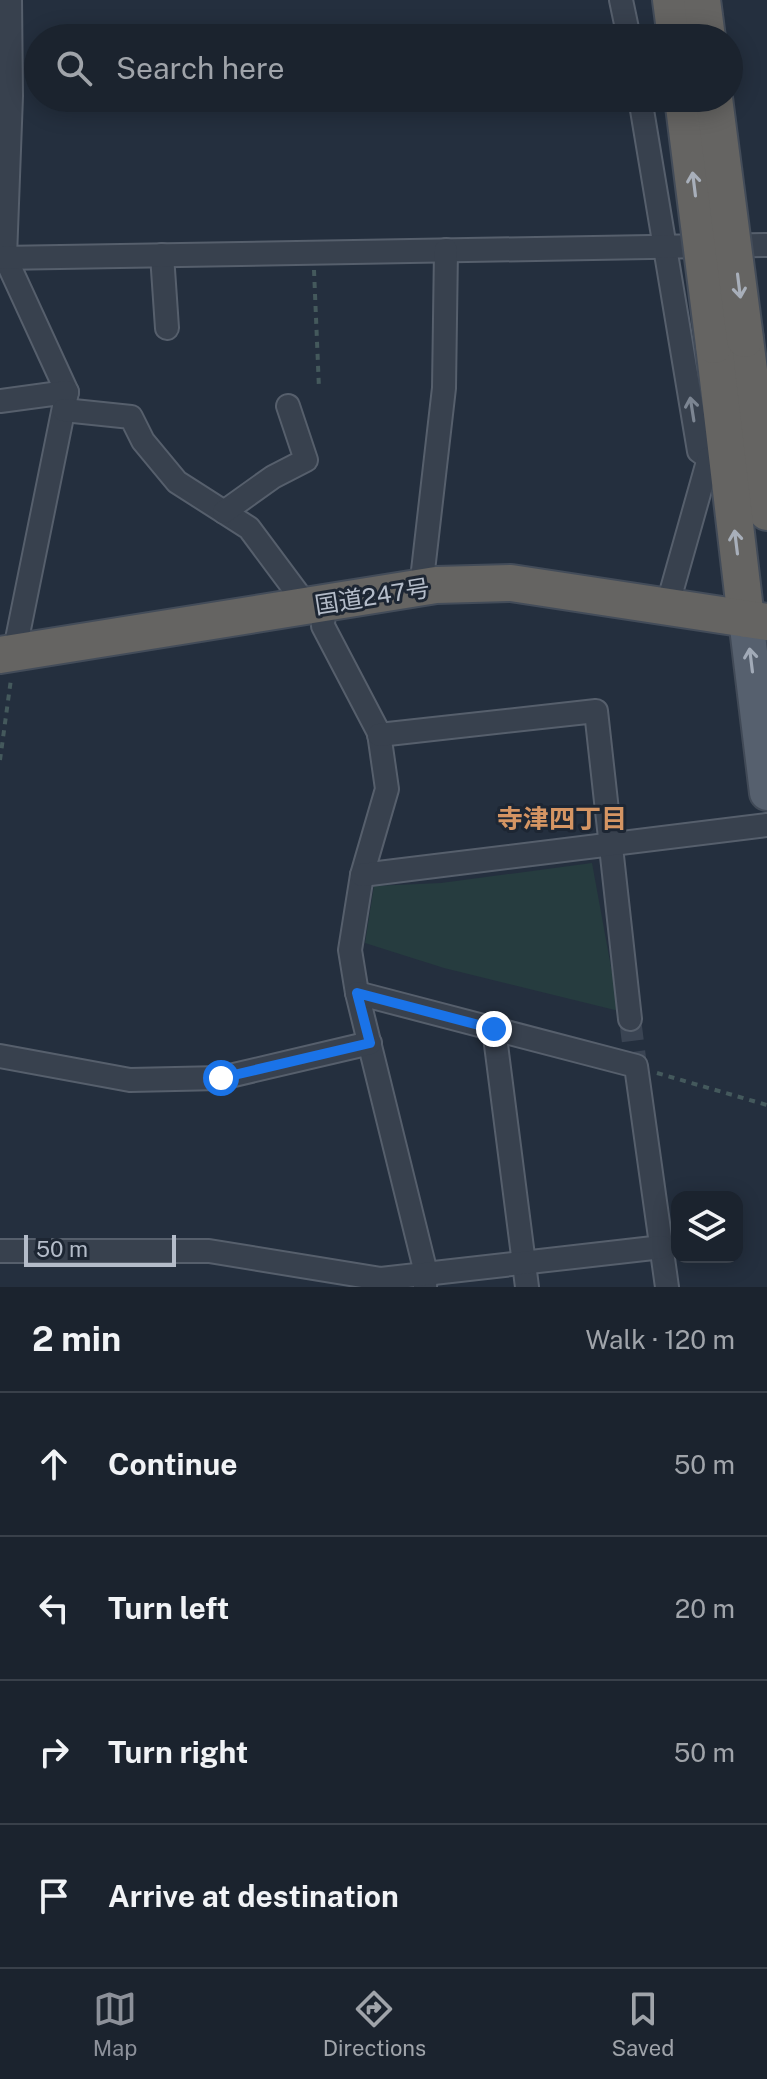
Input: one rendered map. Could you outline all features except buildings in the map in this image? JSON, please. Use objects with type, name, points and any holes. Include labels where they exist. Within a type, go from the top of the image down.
[{"type":"highway","points":[[671,0],[674,24]]},
{"type":"highway","points":[[702,0],[705,24]]},
{"type":"highway","points":[[686,112],[730,342],[766,489]]},
{"type":"highway","points":[[715,112],[730,342],[718,465],[756,620]]},
{"type":"highway","name":"国道247号","points":[[7,654],[421,588],[511,583],[756,620]]},
{"type":"main road","points":[[756,620],[767,793]]},
{"type":"street","points":[[7,654],[65,401],[3,258],[11,96],[10,0]]},
{"type":"street","points":[[621,0],[626,24]]},
{"type":"street","points":[[643,112],[699,451],[718,465],[667,607]]},
{"type":"street","points":[[3,258],[767,245]]},
{"type":"street","points":[[421,588],[444,388],[446,250]]},
{"type":"street","points":[[162,255],[167,328]]},
{"type":"street","points":[[0,401],[65,401],[131,417],[143,441],[177,482],[249,528],[316,605],[323,626],[379,735],[387,789],[362,875],[350,950],[357,993],[426,1280]]},
{"type":"street","points":[[224,512],[273,477],[306,460],[288,406]]},
{"type":"street","points":[[379,735],[596,711],[630,1019]]},
{"type":"street","points":[[362,875],[767,825]]},
{"type":"street","points":[[357,993],[636,1066],[667,1287]]},
{"type":"street","points":[[494,1029],[527,1287]]},
{"type":"street","points":[[0,1056],[130,1080],[221,1078],[370,1043]]},
{"type":"street","points":[[0,1251],[209,1251],[381,1279],[426,1280],[524,1263],[662,1247]]},
{"type":"path","points":[[313,252],[319,389]]},
{"type":"path","points":[[0,760],[7,654]]},
{"type":"path","points":[[636,1066],[767,1105]]},
{"type":"green space","points":[[592,863],[619,1011],[444,968],[365,943],[374,886],[441,883]]},
{"type":"tunnel","points":[[630,1019],[636,1066]]},
{"type":"district","name":"寺津四丁目","points":[[562,818]]},
{"type":"route","points":[[221,1078],[370,1043],[357,993],[494,1029]]}]
